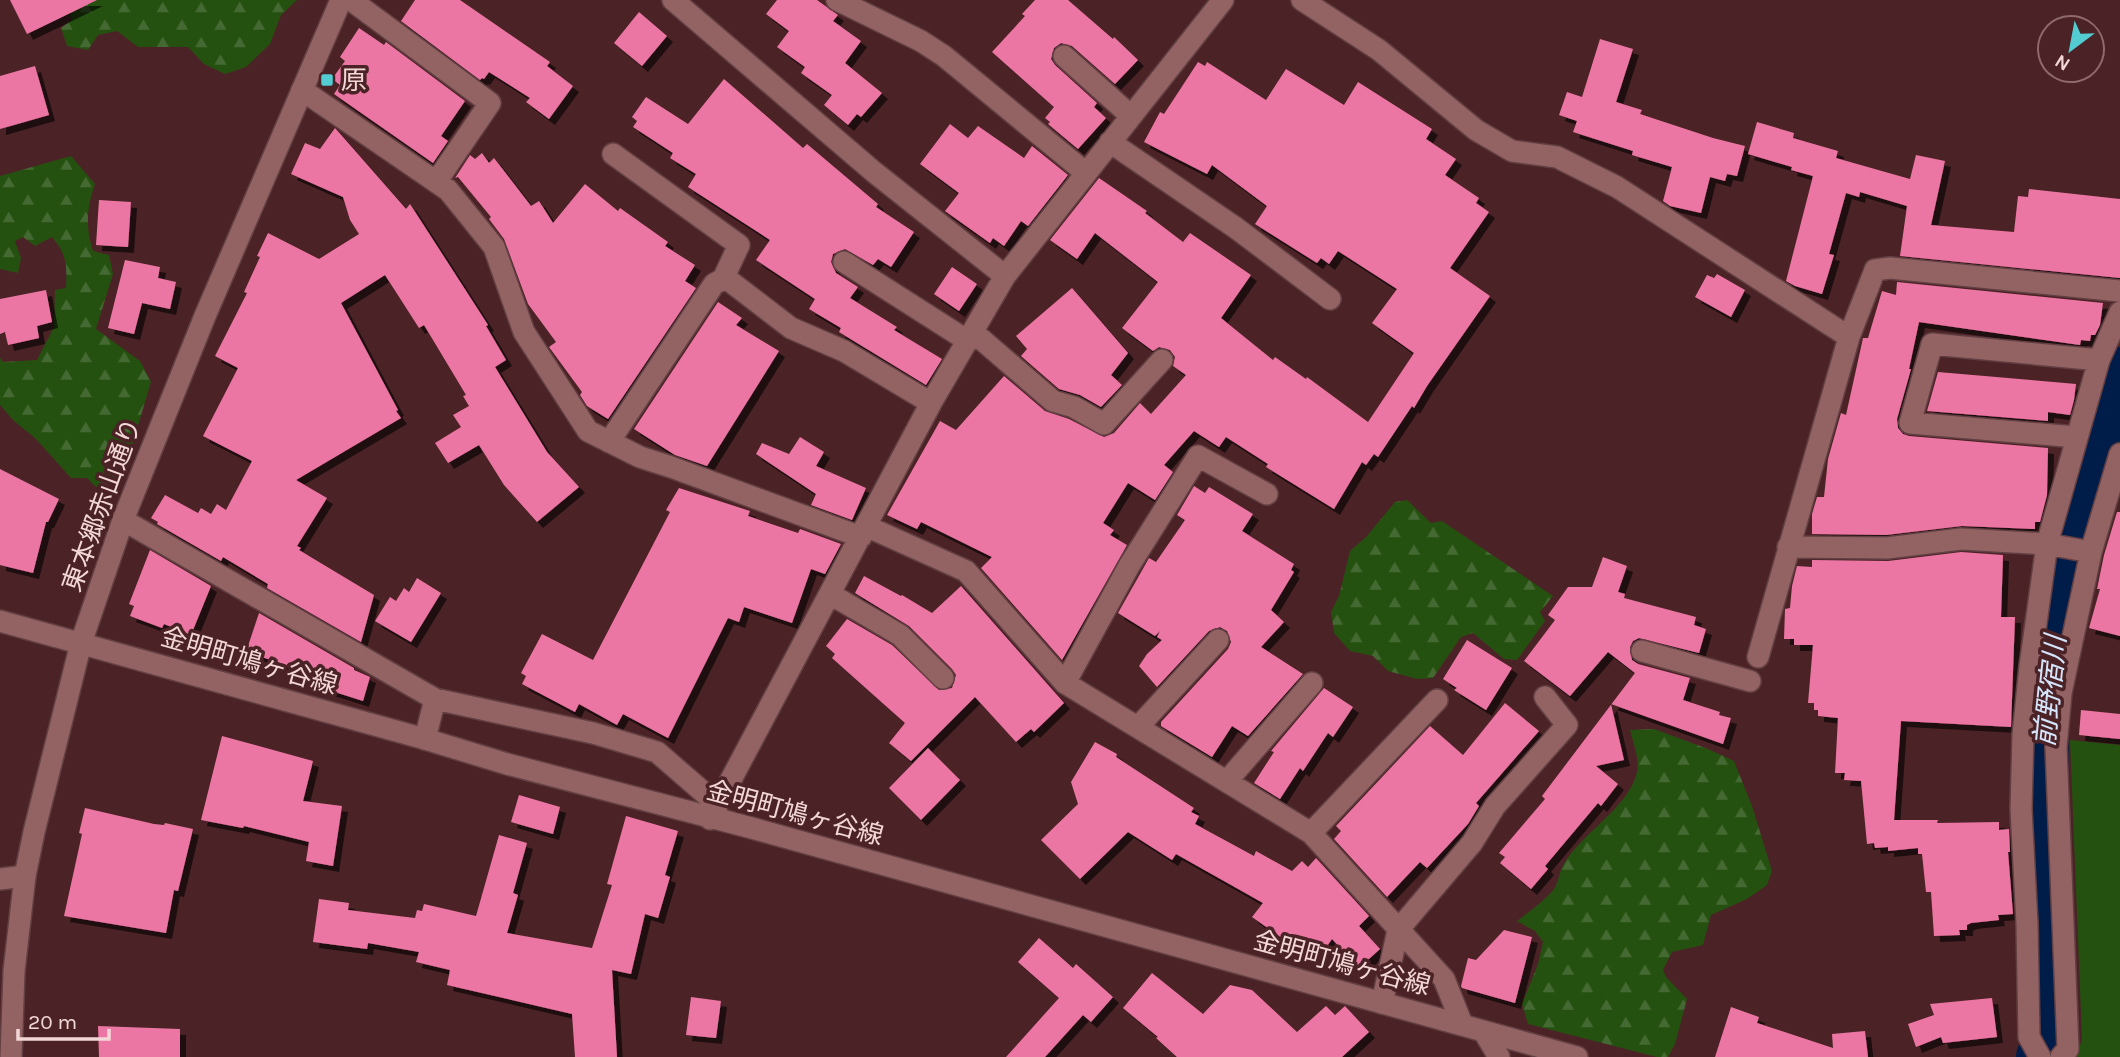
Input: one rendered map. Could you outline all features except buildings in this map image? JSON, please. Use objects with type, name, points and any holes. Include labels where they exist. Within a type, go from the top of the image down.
[{"type":"street","name":"東本郷赤山通り","points":[[11,1057],[14,971],[25,876],[81,643],[123,520],[205,316],[341,0]]},
{"type":"street","points":[[351,0],[490,103],[436,182]]},
{"type":"street","points":[[673,0],[874,172],[1006,276]]},
{"type":"street","points":[[837,0],[944,56],[1086,173]]},
{"type":"street","points":[[123,520],[435,699],[593,733],[657,752],[714,811],[931,403],[1006,276],[1223,0]]},
{"type":"street","points":[[1302,0],[1379,50],[1476,131],[1512,151],[1557,157],[1617,187],[1849,337]]},
{"type":"street","points":[[1064,56],[1131,116]]},
{"type":"street","points":[[302,89],[448,190],[494,247],[524,332],[588,432],[640,457],[864,532],[966,571],[1066,683],[1311,833],[1444,979],[1462,1024]]},
{"type":"street","points":[[1110,142],[1236,228],[1330,299]]},
{"type":"street","points":[[609,442],[714,284],[723,279],[740,245],[613,154]]},
{"type":"street","points":[[844,262],[970,336],[1053,401],[1074,407],[1104,424],[1162,360]]},
{"type":"street","points":[[1758,657],[1849,337],[1875,270],[1890,268],[2120,291]]},
{"type":"street","points":[[723,279],[731,282],[791,328],[844,351],[931,403]]},
{"type":"street","points":[[2040,1057],[2029,1037],[2021,809],[2029,680],[2048,544],[2099,360],[2120,312]]},
{"type":"street","points":[[2076,437],[1910,423],[1932,344],[2099,360]]},
{"type":"street","points":[[2061,1057],[2068,1049],[2056,747],[2061,693],[2091,552],[2120,454]]},
{"type":"street","points":[[1066,683],[1129,566],[1198,456],[1266,494]]},
{"type":"street","points":[[1788,547],[1887,548],[1961,539],[2048,544],[2091,552]]},
{"type":"street","points":[[830,594],[900,635],[943,678]]},
{"type":"street","name":"金明町鳩ヶ谷線","points":[[0,621],[507,764],[714,811],[748,827],[1577,1057]]},
{"type":"street","points":[[1138,727],[1218,640]]},
{"type":"street","points":[[1642,651],[1750,681]]},
{"type":"street","points":[[1227,781],[1312,683]]},
{"type":"street","points":[[1382,1003],[1398,930],[1472,843],[1496,806],[1567,725],[1545,697]]},
{"type":"street","points":[[425,739],[435,699]]},
{"type":"street","points":[[1311,833],[1437,700]]},
{"type":"street","points":[[0,880],[25,876]]},
{"type":"street","points":[[1484,1032],[1499,1057]]},
{"type":"green space","points":[[66,0],[297,0],[281,15],[270,44],[246,67],[225,74],[204,64],[188,47],[138,47],[117,31],[98,35],[88,50],[67,46],[61,28],[72,20]]},
{"type":"green space","points":[[71,156],[95,184],[88,217],[90,242],[93,251],[109,255],[113,274],[96,329],[140,361],[151,382],[131,449],[123,457],[115,484],[96,487],[87,478],[71,478],[0,405],[0,358],[3,362],[37,360],[54,327],[55,290],[66,288],[66,273],[63,255],[52,237],[35,246],[23,237],[15,241],[21,258],[18,273],[0,269],[0,176]]},
{"type":"green space","points":[[1407,500],[1431,523],[1442,521],[1553,596],[1540,612],[1545,621],[1517,660],[1504,659],[1473,633],[1461,637],[1433,678],[1417,679],[1388,671],[1373,656],[1350,651],[1334,633],[1331,612],[1339,596],[1350,551],[1366,537],[1395,502]]},
{"type":"green space","points":[[1654,729],[1734,761],[1752,806],[1772,871],[1767,885],[1747,899],[1711,915],[1703,945],[1672,952],[1663,970],[1666,977],[1687,999],[1675,1044],[1668,1057],[1657,1057],[1528,1024],[1522,1004],[1538,964],[1543,942],[1535,931],[1517,921],[1554,889],[1562,867],[1572,852],[1625,797],[1637,772],[1638,762],[1630,730]]},
{"type":"green space","points":[[2070,740],[2120,745],[2120,1057],[2076,1057],[2082,1039]]},
{"type":"waterway","name":"前野宿川","points":[[2043,1057],[2047,1047],[2041,714],[2073,536],[2102,427],[2120,374]]},
{"type":"place","name":"原","points":[[327,80]]}]
